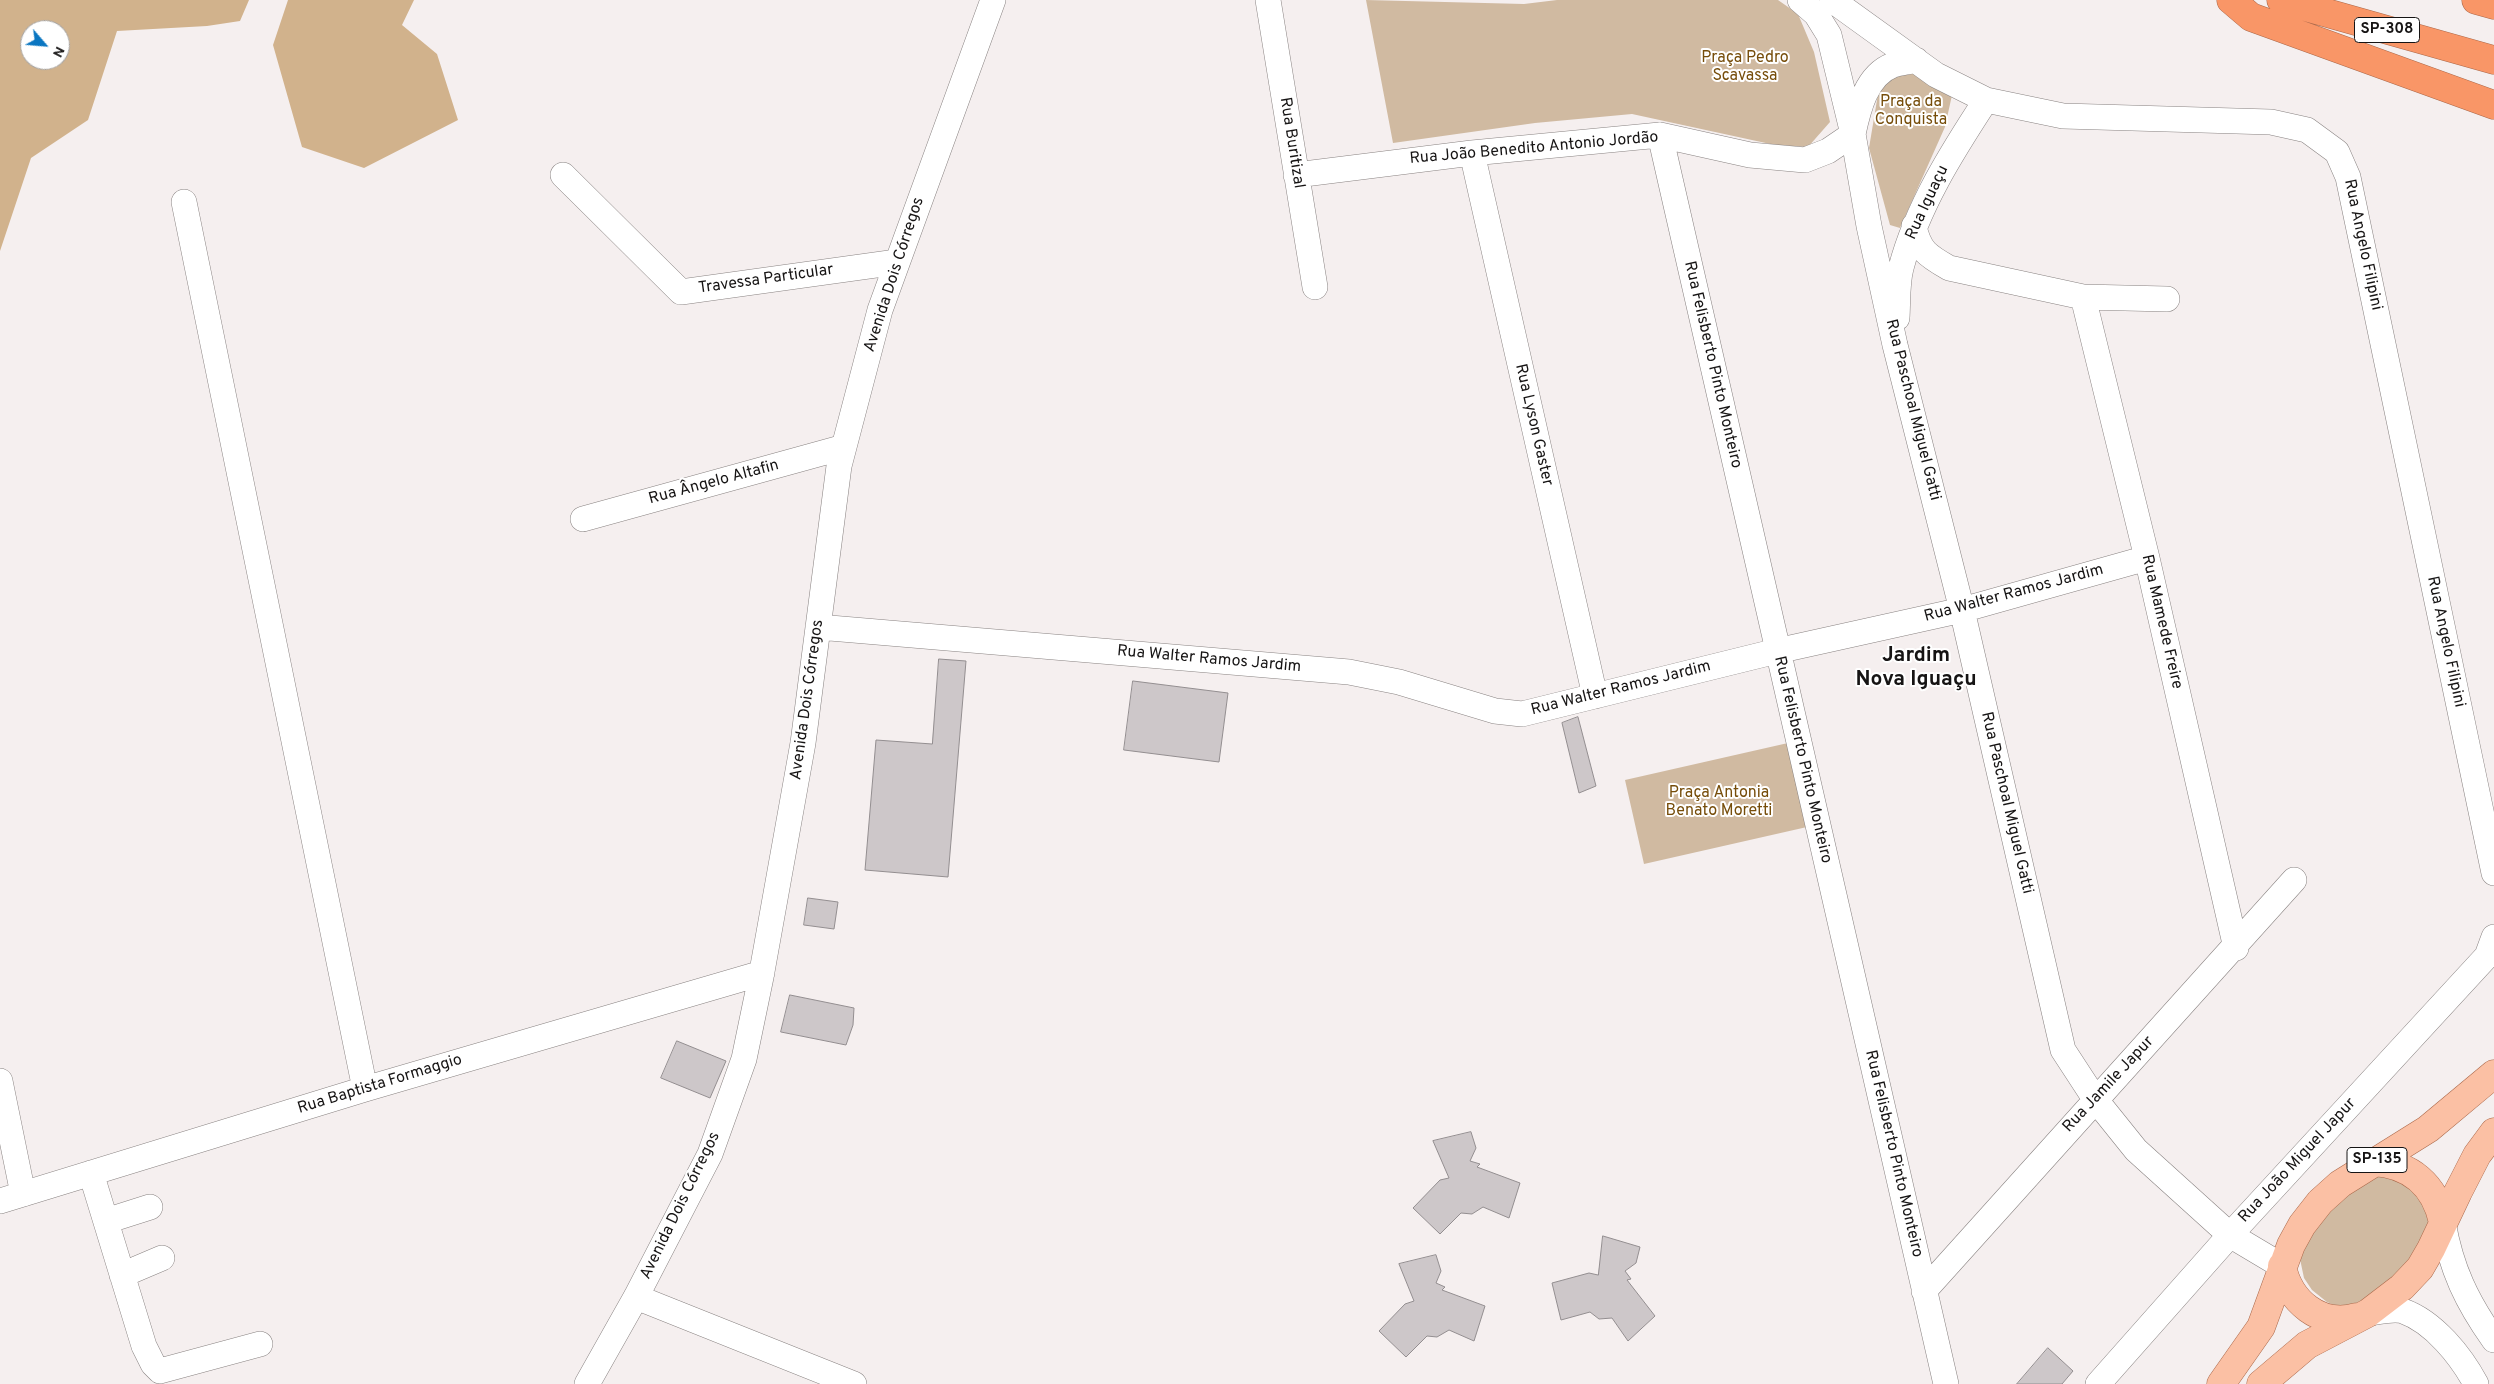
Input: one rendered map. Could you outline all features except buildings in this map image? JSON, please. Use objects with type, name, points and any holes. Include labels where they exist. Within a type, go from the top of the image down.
[{"type":"highway","points":[[2231,0],[2251,17],[2494,105]]},
{"type":"highway","name":"SP-308","points":[[2281,0],[2494,60]]},
{"type":"highway","points":[[2476,0],[2494,5]]},
{"type":"main road","name":"SP-135","points":[[2221,1384],[2261,1327],[2282,1266],[2302,1225],[2320,1202],[2340,1184],[2428,1129],[2494,1074]]},
{"type":"main road","points":[[2261,1384],[2308,1345],[2368,1313],[2392,1296],[2420,1268],[2431,1250],[2477,1155],[2494,1132]]},
{"type":"main road","points":[[2373,1162],[2401,1167],[2425,1183],[2434,1195],[2443,1222]]},
{"type":"main road","points":[[2282,1266],[2285,1280],[2291,1293],[2313,1312],[2326,1318],[2340,1320],[2368,1313]]},
{"type":"street","name":"Avenida Dois Córregos","points":[[587,1384],[636,1297],[710,1154],[744,1059],[762,973],[803,743],[839,466],[880,310],[993,0]]},
{"type":"street","name":"Rua Buritizal","points":[[1268,0],[1315,287]]},
{"type":"street","name":"Rua Paschoal Miguel Gatti","points":[[1800,0],[1816,14],[1829,35],[1853,134],[1869,226],[1895,345],[1962,610],[2064,1050],[2095,1099],[2136,1150],[2230,1235],[2282,1266]]},
{"type":"street","name":"Rua Angelo Filipini","points":[[1832,0],[1936,75],[1986,100],[2063,116],[2271,122],[2307,130],[2337,152],[2348,177],[2494,873]]},
{"type":"street","points":[[1853,134],[1858,108],[1876,79],[1891,66],[1916,60]]},
{"type":"street","name":"Rua Iguaçu","points":[[1895,345],[1900,270],[1914,226],[1952,154],[1986,100]]},
{"type":"street","name":"Rua João Benedito Antonio Jordão","points":[[1296,175],[1472,153],[1660,135],[1750,155],[1805,160],[1828,150],[1853,134]]},
{"type":"street","name":"Rua Felisberto Pinto Monteiro","points":[[1660,135],[1946,1384]]},
{"type":"street","name":"Rua Lyson Gaster","points":[[1472,153],[1595,696]]},
{"type":"street","name":"Travessa Particular","points":[[563,175],[681,292],[897,262]]},
{"type":"street","points":[[184,202],[365,1089]]},
{"type":"street","points":[[1869,226],[1883,254],[1900,270],[1933,273],[1949,268]]},
{"type":"street","points":[[1914,226],[1918,244],[1930,257],[1949,268],[2083,297],[2167,298]]},
{"type":"street","name":"Rua Mamede Freire","points":[[2083,297],[2147,558],[2236,948]]},
{"type":"street","name":"Rua Ângelo Altafin","points":[[583,519],[844,447]]},
{"type":"street","name":"Rua Walter Ramos Jardim","points":[[818,626],[1349,672],[1399,682],[1495,711],[1522,714],[1777,651],[1962,610],[2147,558]]},
{"type":"street","name":"Rua Jamile Japur","points":[[1924,1291],[2095,1099],[2236,948],[2294,880]]},
{"type":"street","name":"Rua João Miguel Japur","points":[[2098,1384],[2230,1235],[2487,956],[2494,937]]},
{"type":"street","name":"Rua Baptista Formaggio","points":[[0,1202],[365,1089],[762,973]]},
{"type":"street","points":[[0,1081],[23,1194]]},
{"type":"street","points":[[91,1173],[144,1346],[153,1364],[160,1371],[260,1344]]},
{"type":"street","points":[[106,1221],[150,1207]]},
{"type":"street","points":[[2443,1222],[2448,1251],[2456,1276],[2476,1314],[2494,1340]]},
{"type":"street","points":[[122,1275],[162,1258]]},
{"type":"street","points":[[636,1297],[854,1384]]},
{"type":"street","points":[[2368,1313],[2401,1310],[2429,1325],[2468,1369],[2476,1384]]},
{"type":"green space","name":"Praça Pedro Scavassa","points":[[1366,0],[1524,4],[1557,0],[1778,0],[1798,14],[1814,52],[1830,122],[1808,147],[1775,145],[1632,114],[1535,123],[1393,143]]},
{"type":"green space","name":"Praça da Conquista","points":[[1906,67],[1952,95],[1945,127],[1900,228],[1890,225],[1869,148],[1879,88]]},
{"type":"green space","name":"Praça Antonia Benato Moretti","points":[[1788,743],[1807,827],[1644,864],[1625,780]]},
{"type":"green space","points":[[2397,1172],[2430,1206],[2429,1239],[2375,1303],[2339,1307],[2327,1302],[2312,1290],[2304,1278],[2300,1259],[2303,1240],[2359,1176]]},
{"type":"shaded area","points":[[0,0],[249,0],[240,21],[207,26],[117,31],[88,120],[31,158],[0,251]]},
{"type":"shaded area","points":[[288,0],[414,0],[402,25],[437,54],[458,120],[364,168],[302,147],[273,45]]},
{"type":"district","name":"Jardim Nova Iguaçu","points":[[1916,669]]}]
